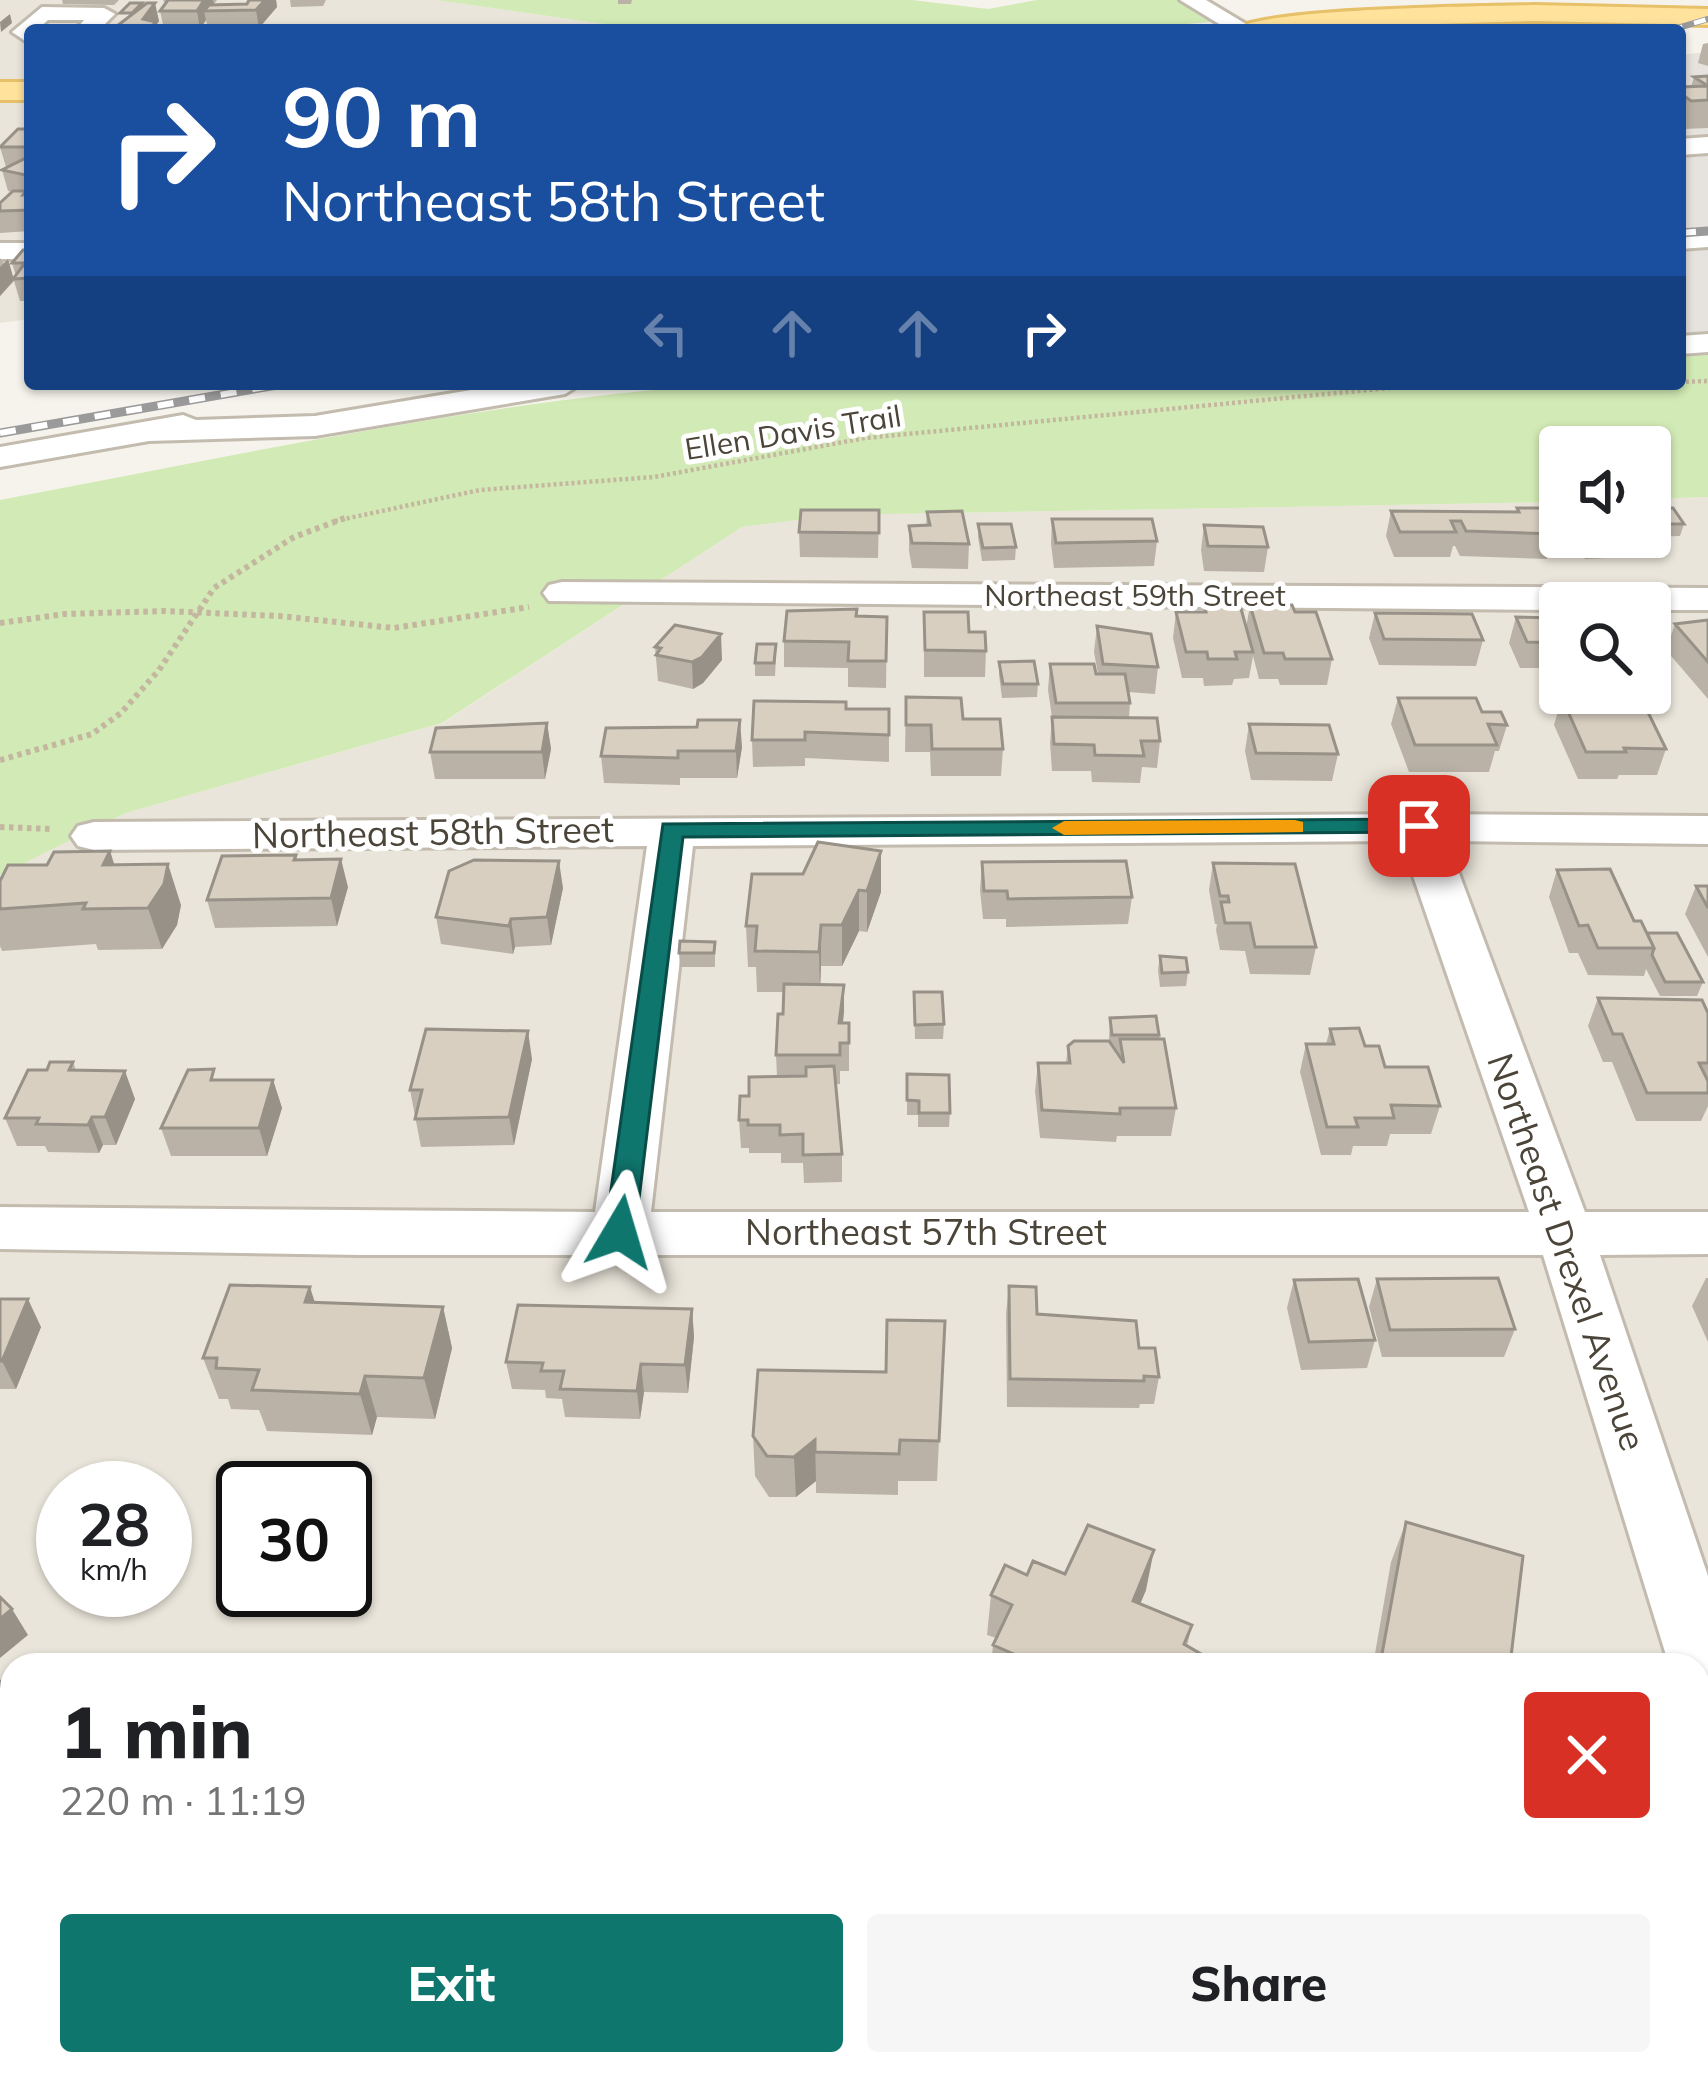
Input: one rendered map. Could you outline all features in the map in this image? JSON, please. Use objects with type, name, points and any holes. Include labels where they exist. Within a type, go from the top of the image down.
[{"type":"main road","points":[[1318,24],[1412,16],[1708,17]]},
{"type":"street","points":[[1190,0],[1236,24]]},
{"type":"street","points":[[31,24],[42,14],[104,14],[93,24]]},
{"type":"street","points":[[0,457],[378,390]]},
{"type":"street","points":[[148,431],[314,426],[529,390]]},
{"type":"street","name":"Northeast 59th Street","points":[[562,593],[1708,598]]},
{"type":"street","name":"Northeast 58th Street","points":[[94,836],[1419,826],[1708,830]]},
{"type":"street","name":"Northeast Drexel Avenue","points":[[1419,826],[1564,1232],[1700,1653]]},
{"type":"street","points":[[620,1232],[672,830]]},
{"type":"street","name":"Northeast 57th Street","points":[[0,1228],[360,1234],[1708,1233]]},
{"type":"path","name":"Ellen Davis Trail","points":[[0,760],[92,734],[122,713],[159,670],[214,588],[293,537],[341,520],[480,490],[654,477],[865,438],[1369,390]]},
{"type":"path","points":[[0,623],[49,614],[268,615],[377,628],[501,612],[562,593]]},
{"type":"shaded area","points":[[0,0],[436,0],[603,24],[24,24],[24,320],[0,323]]},
{"type":"shaded area","points":[[1708,52],[1708,355],[1686,357],[1686,54]]},
{"type":"shaded area","points":[[1708,497],[1708,1653],[0,1653],[0,875],[126,813],[443,723],[742,527],[835,515],[1539,502],[1539,558],[1671,558],[1671,498]]},
{"type":"green space","points":[[436,0],[912,0],[988,9],[1037,0],[1180,0],[1218,21],[1188,24],[603,24]]},
{"type":"green space","points":[[1708,355],[1708,497],[1671,498],[1671,426],[1539,426],[1539,502],[835,515],[742,527],[442,723],[126,813],[0,875],[0,500],[449,417],[653,390],[1686,390],[1686,357]]},
{"type":"building","points":[[168,0],[204,0],[197,11],[160,11]]},
{"type":"building","points":[[265,0],[256,10],[204,11],[209,5],[247,4]]},
{"type":"building","points":[[130,3],[142,3],[132,13],[120,13]]},
{"type":"building","points":[[147,3],[155,3],[143,19],[154,24],[120,24]]},
{"type":"building","points":[[1708,86],[1708,100],[1691,101],[1686,87]]},
{"type":"building","points":[[18,129],[24,129],[24,147],[0,147]]},
{"type":"building","points":[[24,159],[24,175],[2,170]]},
{"type":"building","points":[[13,191],[24,191],[24,210],[0,211],[0,203]]},
{"type":"building","points":[[1517,508],[1539,508],[1539,533],[1466,531],[1461,521],[1451,521],[1456,532],[1400,532],[1391,511],[1519,512]]},
{"type":"building","points":[[1673,508],[1684,524],[1671,524]]},
{"type":"building","points":[[801,510],[879,510],[879,533],[799,532]]},
{"type":"building","points":[[962,511],[969,544],[912,543],[909,526],[930,525],[927,512]]},
{"type":"building","points":[[1052,519],[1152,519],[1157,541],[1056,543]]},
{"type":"building","points":[[978,524],[1011,524],[1016,547],[983,548]]},
{"type":"building","points":[[1204,525],[1263,527],[1268,547],[1208,546]]},
{"type":"building","points":[[1204,605],[1240,605],[1253,652],[1235,652],[1237,659],[1208,659],[1207,652],[1186,652],[1176,612],[1206,612]]},
{"type":"building","points":[[1250,605],[1292,605],[1295,612],[1316,612],[1332,659],[1285,659],[1283,653],[1264,653]]},
{"type":"building","points":[[857,609],[856,616],[887,617],[886,661],[848,661],[849,642],[784,641],[787,611]]},
{"type":"building","points":[[924,612],[968,612],[969,632],[985,632],[986,651],[925,650]]},
{"type":"building","points":[[1375,613],[1472,614],[1483,640],[1384,639]]},
{"type":"building","points":[[1516,617],[1539,618],[1539,642],[1527,642]]},
{"type":"building","points":[[1708,620],[1708,662],[1675,624]]},
{"type":"building","points":[[675,625],[721,634],[692,662],[656,655],[661,648],[655,647]]},
{"type":"building","points":[[1097,626],[1151,634],[1158,667],[1103,664]]},
{"type":"building","points":[[757,644],[776,644],[774,663],[755,663]]},
{"type":"building","points":[[1034,661],[1038,684],[1003,684],[999,662]]},
{"type":"building","points":[[1050,664],[1094,664],[1096,674],[1125,674],[1130,703],[1056,703]]},
{"type":"building","points":[[906,697],[961,698],[963,719],[1000,719],[1003,749],[932,749],[931,725],[906,725]]},
{"type":"building","points":[[1398,698],[1476,698],[1482,712],[1501,712],[1507,725],[1488,724],[1497,745],[1415,745]]},
{"type":"building","points":[[754,701],[846,702],[846,709],[889,709],[889,735],[805,732],[805,740],[752,740]]},
{"type":"building","points":[[1569,714],[1649,714],[1666,749],[1624,748],[1626,752],[1586,752]]},
{"type":"building","points":[[1052,717],[1157,718],[1160,741],[1141,741],[1144,756],[1095,755],[1094,745],[1054,744]]},
{"type":"building","points":[[698,720],[740,720],[736,751],[678,751],[678,758],[601,756],[606,728],[697,727]]},
{"type":"building","points":[[547,723],[542,752],[430,752],[436,728]]},
{"type":"building","points":[[1249,724],[1329,725],[1338,754],[1256,753]]},
{"type":"building","points":[[818,842],[881,851],[867,891],[859,890],[842,925],[821,925],[819,952],[755,951],[757,926],[746,926],[752,874],[803,874]]},
{"type":"building","points":[[110,851],[103,865],[168,864],[164,884],[148,908],[83,909],[86,903],[0,909],[0,881],[8,865],[47,865],[54,852]]},
{"type":"building","points":[[296,855],[294,860],[341,859],[331,898],[207,900],[222,856]]},
{"type":"building","points":[[474,860],[559,861],[547,917],[511,919],[509,926],[436,917],[449,871]]},
{"type":"building","points":[[1126,861],[1132,897],[1008,899],[1007,891],[984,891],[982,862]]},
{"type":"building","points":[[1213,863],[1295,864],[1316,947],[1255,947],[1250,923],[1225,923],[1221,902],[1229,902],[1228,896],[1220,896]]},
{"type":"building","points":[[1610,869],[1634,921],[1641,921],[1654,948],[1598,948],[1588,925],[1579,926],[1557,870]]},
{"type":"building","points":[[1696,886],[1708,886],[1708,908]]},
{"type":"building","points":[[1647,933],[1677,933],[1703,982],[1665,982]]},
{"type":"building","points":[[680,941],[715,942],[714,953],[679,953]]},
{"type":"building","points":[[1160,956],[1186,958],[1188,972],[1162,973]]},
{"type":"building","points":[[784,984],[844,985],[839,1023],[849,1023],[849,1043],[840,1043],[840,1055],[776,1055]]},
{"type":"building","points":[[914,992],[942,992],[944,1024],[915,1025]]},
{"type":"building","points":[[1598,998],[1702,1000],[1708,1013],[1708,1063],[1699,1063],[1708,1093],[1647,1093],[1622,1034],[1613,1034]]},
{"type":"building","points":[[1156,1016],[1159,1035],[1112,1035],[1110,1018]]},
{"type":"building","points":[[1359,1028],[1365,1046],[1379,1046],[1385,1067],[1428,1067],[1440,1106],[1391,1105],[1394,1118],[1355,1118],[1358,1127],[1327,1127],[1306,1044],[1334,1044],[1330,1029]]},
{"type":"building","points":[[426,1029],[528,1031],[509,1117],[415,1119],[422,1090],[410,1090]]},
{"type":"building","points":[[1120,1039],[1164,1039],[1176,1108],[1120,1108],[1120,1114],[1042,1110],[1038,1063],[1070,1063],[1068,1046],[1074,1041],[1109,1041],[1124,1063]]},
{"type":"building","points":[[50,1062],[73,1062],[69,1070],[125,1071],[105,1117],[92,1117],[88,1125],[5,1118],[28,1070],[47,1070]]},
{"type":"building","points":[[834,1066],[842,1154],[803,1155],[803,1134],[780,1135],[780,1125],[748,1125],[748,1120],[739,1120],[740,1096],[749,1096],[749,1077],[806,1076],[806,1067]]},
{"type":"building","points":[[214,1069],[211,1080],[273,1080],[259,1128],[161,1128],[188,1070]]},
{"type":"building","points":[[907,1074],[949,1075],[950,1113],[919,1113],[919,1101],[907,1100]]},
{"type":"building","points":[[1498,1278],[1515,1329],[1390,1330],[1377,1279]]},
{"type":"building","points":[[1358,1279],[1375,1340],[1309,1342],[1294,1280]]},
{"type":"building","points":[[230,1285],[310,1287],[305,1302],[443,1307],[424,1378],[365,1376],[360,1394],[252,1390],[259,1370],[216,1368],[217,1358],[203,1358]]},
{"type":"building","points":[[1009,1286],[1036,1287],[1037,1314],[1136,1321],[1139,1348],[1155,1348],[1159,1377],[1144,1376],[1144,1381],[1010,1379]]},
{"type":"building","points":[[0,1299],[28,1299],[2,1361],[0,1361]]},
{"type":"building","points":[[518,1305],[692,1309],[685,1365],[641,1364],[637,1391],[560,1389],[564,1371],[541,1371],[543,1363],[506,1362]]},
{"type":"building","points":[[887,1320],[945,1321],[939,1441],[900,1440],[899,1454],[815,1452],[815,1440],[794,1457],[767,1456],[753,1436],[758,1370],[886,1372]]},
{"type":"building","points":[[1406,1522],[1523,1556],[1511,1653],[1382,1653]]},
{"type":"building","points":[[1088,1525],[1154,1550],[1133,1601],[1192,1625],[1184,1644],[1199,1653],[1011,1653],[993,1645],[1012,1605],[991,1595],[1005,1565],[1027,1575],[1033,1561],[1065,1574]]},
{"type":"building","points":[[0,1597],[12,1609],[0,1619]]},
{"type":"railway","points":[[1686,26],[1708,19]]},
{"type":"railway","points":[[1686,233],[1708,231]]},
{"type":"railway","points":[[0,433],[248,390]]},
{"type":"slow traffic","points":[[1064,828],[1295,827]]},
{"type":"route","points":[[620,1232],[672,830],[1419,826]]}]
